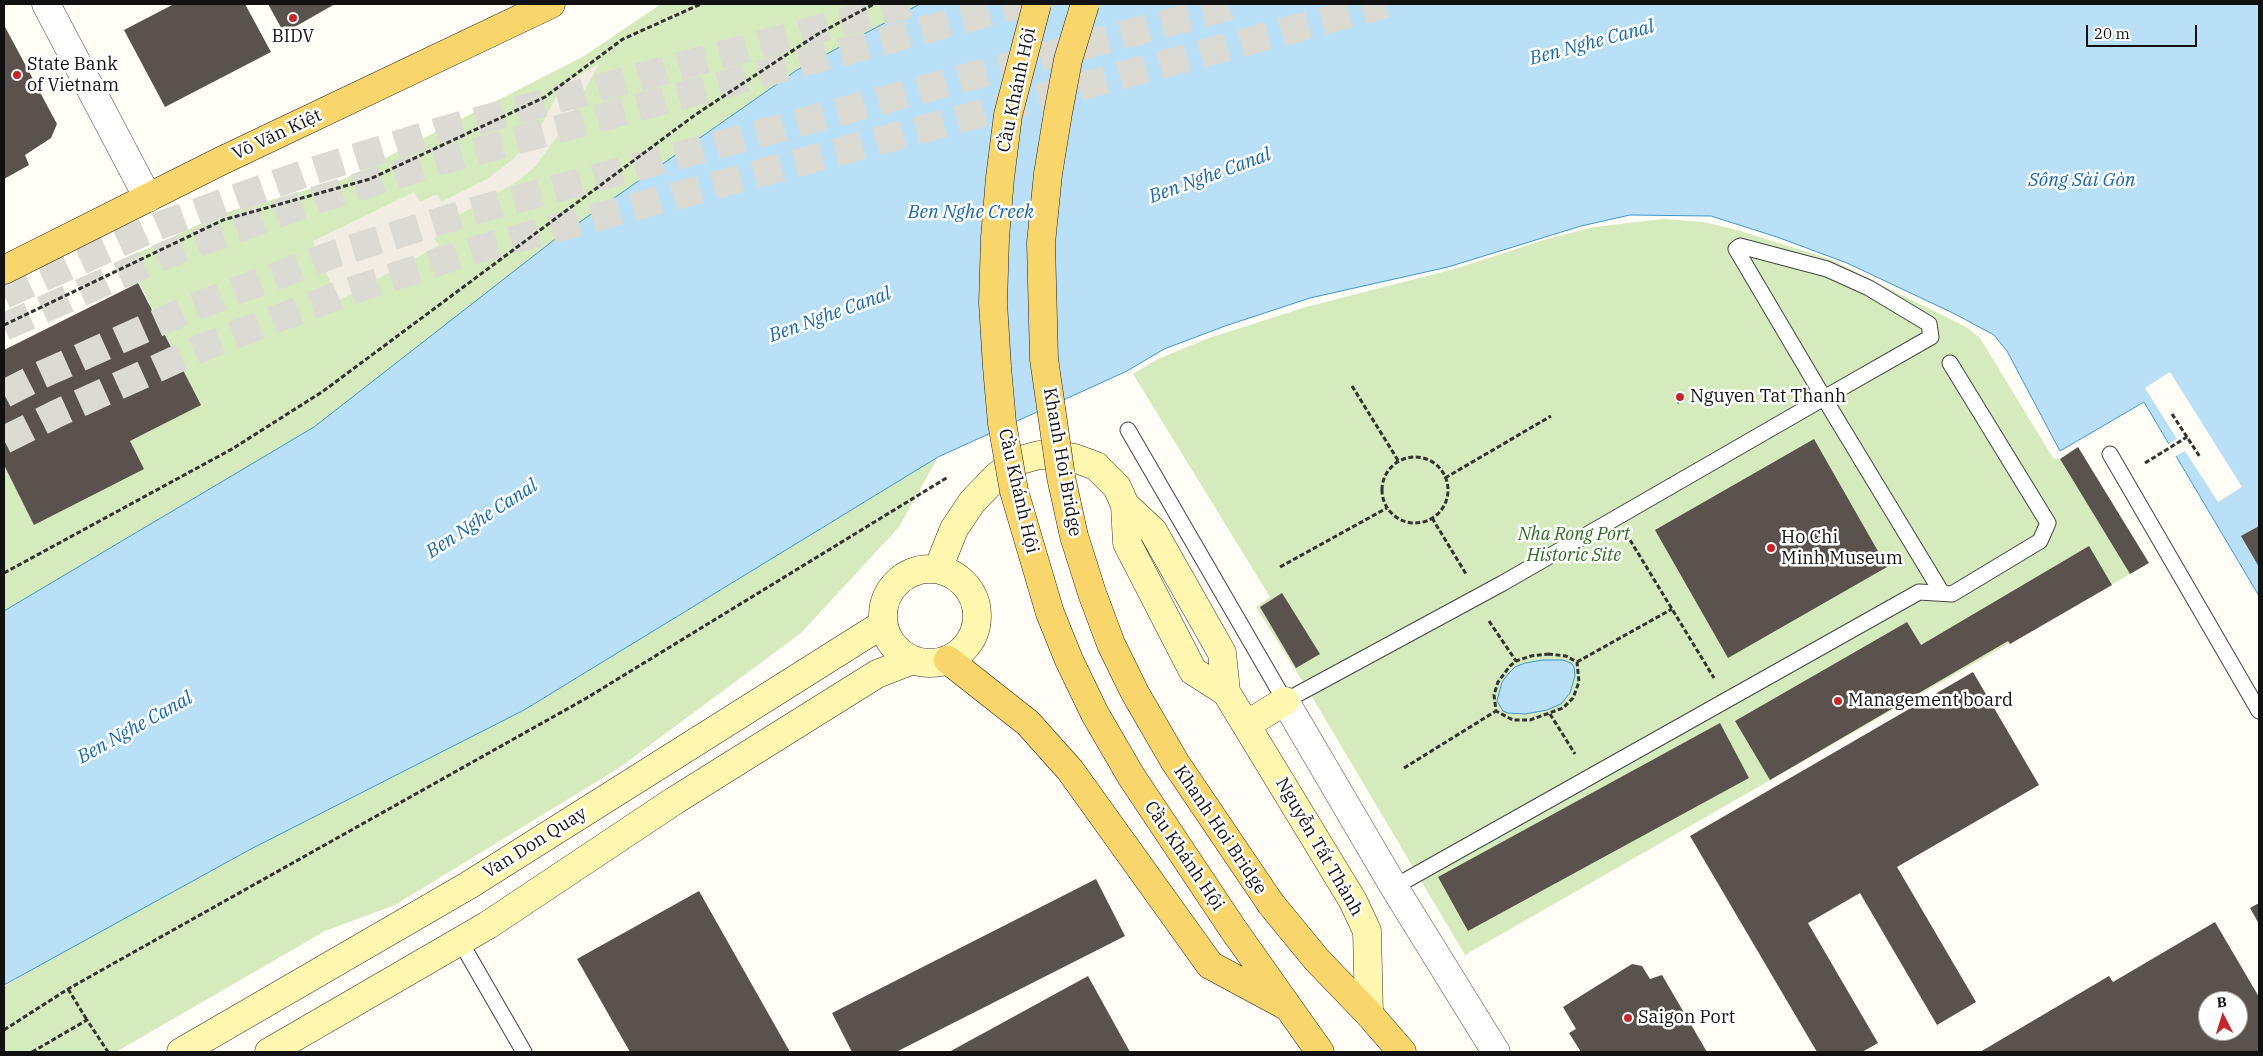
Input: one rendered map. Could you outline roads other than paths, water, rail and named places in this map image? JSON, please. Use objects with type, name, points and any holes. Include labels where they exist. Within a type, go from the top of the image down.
[{"type":"main road","name":"Võ Văn Kiệt","points":[[4,270],[148,198],[551,4]]},
{"type":"main road","name":"Cầu Khánh Hội","points":[[1036,4],[1008,114],[995,238],[993,303],[997,367],[1002,423],[1014,491],[1050,613],[1069,660],[1092,707],[1131,776],[1233,929],[1288,1007]]},
{"type":"main road","name":"Khanh Hoi Bridge","points":[[1085,4],[1068,60],[1058,113],[1048,174],[1041,243],[1044,359],[1061,477],[1074,536],[1111,644],[1135,693],[1175,762],[1270,904],[1317,960],[1369,1014]]},
{"type":"main road","name":"Nguyễn Tất Thành","points":[[938,569],[954,529],[972,502],[997,476],[1017,461],[1038,454],[1059,455],[1096,466],[1116,487],[1125,505],[1153,531],[1222,653],[1226,692],[1354,901],[1367,931],[1369,1014]]},
{"type":"main road","points":[[921,569],[938,569],[958,578],[972,593],[977,614],[975,628],[966,646],[948,660],[925,662],[913,660],[899,652],[887,636],[882,612],[887,596],[904,576],[921,569]]},
{"type":"main road","name":"Van Don Quay","points":[[182,1052],[470,885],[883,624]]},
{"type":"main road","points":[[269,1052],[488,925],[674,801],[877,674],[913,660]]},
{"type":"main road","points":[[948,660],[1028,723],[1070,770],[1210,965],[1288,1007],[1320,1052]]},
{"type":"main road","points":[[1246,725],[1285,701]]},
{"type":"main road","points":[[1369,1014],[1402,1052]]},
{"type":"street","points":[[46,4],[148,198]]},
{"type":"street","points":[[1285,701],[1394,887],[1496,1052]]},
{"type":"lane","points":[[1128,430],[1285,701],[1503,583],[1824,398],[1931,338],[1931,326],[1869,288],[1827,269],[1740,246],[1736,248],[1824,398],[1942,593]]},
{"type":"lane","points":[[1394,887],[1919,592],[1952,594],[2040,541],[2048,523],[1950,363]]},
{"type":"lane","points":[[2110,454],[2259,711]]},
{"type":"lane","points":[[460,941],[524,1052]]},
{"type":"water","name":"Ben Nghe Creek","points":[[920,4],[2259,4],[2259,596],[2144,402],[2060,451],[2007,351],[1994,335],[1955,314],[1847,263],[1777,237],[1711,216],[1630,215],[1581,226],[1448,267],[1310,298],[1225,326],[1164,349],[1127,371],[938,457],[524,710],[249,850],[4,985],[4,611],[314,427],[554,240],[797,70]]},
{"type":"water","points":[[1543,660],[1563,660],[1571,663],[1574,667],[1575,676],[1570,693],[1561,704],[1547,710],[1525,714],[1503,711],[1497,701],[1502,682],[1509,673],[1515,667],[1525,663]]},
{"type":"tunnel","points":[[4,295],[158,226],[306,173],[440,131],[910,4]]},
{"type":"tunnel","points":[[4,327],[168,254],[316,200],[448,159],[1020,4]]},
{"type":"tunnel","points":[[4,394],[41,375],[191,308],[334,254],[466,213],[1238,4]]},
{"type":"tunnel","points":[[4,440],[56,414],[206,346],[347,292],[475,250],[1386,4]]},
{"type":"place","name":"BIDV","points":[[293,18]]},
{"type":"place","name":"State Bank of Vietnam","points":[[17,75]]},
{"type":"place","name":"Nguyen Tat Thanh","points":[[1680,397]]},
{"type":"place","name":"Ho Chi Minh Museum","points":[[1771,548]]},
{"type":"place","name":"Management board","points":[[1838,701]]},
{"type":"place","name":"Saigon Port","points":[[1628,1018]]},
{"type":"water label","name":"Ben Nghe Canal","points":[[1592,43]]},
{"type":"water label","name":"Ben Nghe Canal","points":[[1210,176]]},
{"type":"water label","name":"Sông Sài Gòn","points":[[2082,181]]},
{"type":"water label","name":"Ben Nghe Canal","points":[[830,315]]},
{"type":"water label","name":"Ben Nghe Canal","points":[[482,519]]},
{"type":"water label","name":"Ben Nghe Canal","points":[[135,728]]},
{"type":"park label","name":"Nha Rong Port Historic Site","points":[[1574,545]]}]
